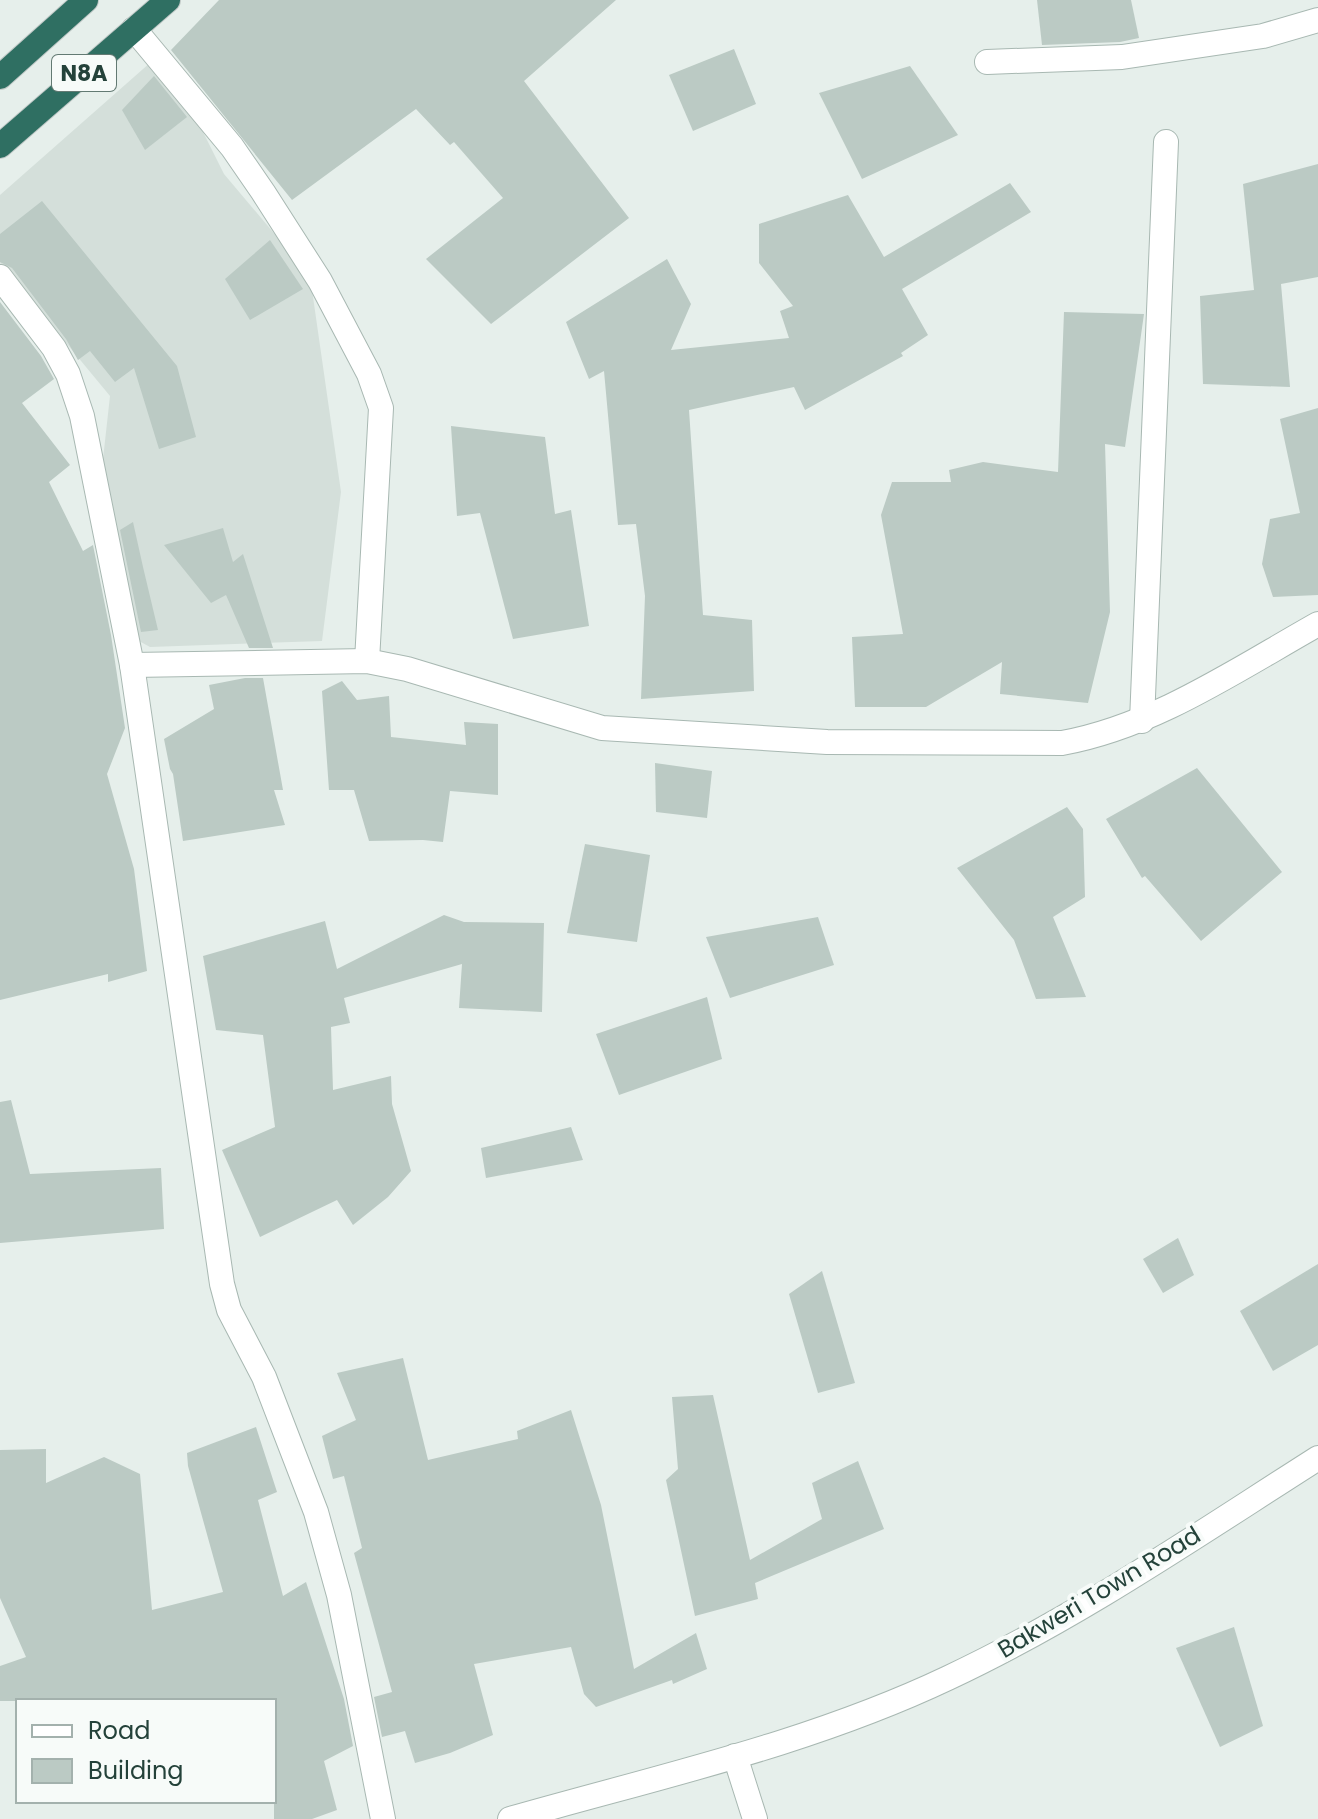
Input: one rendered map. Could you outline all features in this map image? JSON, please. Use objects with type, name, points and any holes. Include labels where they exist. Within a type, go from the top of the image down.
[{"type":"highway","name":"N8A","points":[[0,77],[86,0]]},
{"type":"highway","name":"N8A","points":[[0,146],[168,0]]},
{"type":"street","points":[[987,62],[1122,57],[1263,36],[1318,20]]},
{"type":"street","points":[[134,29],[232,147],[320,281],[369,374],[381,408],[367,661]]},
{"type":"street","points":[[1142,721],[1166,142]]},
{"type":"street","points":[[0,277],[54,348],[68,374],[82,416],[132,665],[220,1268],[229,1310],[264,1377],[316,1512],[339,1595],[383,1819]]},
{"type":"street","points":[[132,665],[367,661],[407,669],[602,728],[827,742],[1062,743],[1142,721],[1318,624]]},
{"type":"street","name":"Bakweri Town Road","points":[[510,1819],[735,1756],[846,1720],[918,1691],[1057,1624],[1318,1458]]},
{"type":"street","points":[[735,1756],[755,1819]]},
{"type":"shaded area","points":[[151,62],[201,128],[224,174],[310,276],[341,492],[322,641],[150,647],[130,636],[94,540],[110,396],[0,263],[0,195]]},
{"type":"building","points":[[219,0],[616,0],[524,81],[629,218],[491,324],[426,259],[503,198],[454,142],[450,145],[416,109],[292,200],[171,50]]},
{"type":"building","points":[[1037,0],[1131,0],[1139,38],[1120,42],[1042,45]]},
{"type":"building","points":[[734,49],[756,104],[693,131],[669,75]]},
{"type":"building","points":[[910,66],[958,135],[862,179],[819,93]]},
{"type":"building","points":[[154,76],[187,117],[145,150],[122,110]]},
{"type":"building","points":[[1318,164],[1318,277],[1281,284],[1290,387],[1203,384],[1200,296],[1254,290],[1243,184]]},
{"type":"building","points":[[1010,183],[1031,212],[902,289],[928,335],[901,353],[903,356],[805,410],[794,387],[689,410],[703,615],[752,620],[754,691],[641,699],[645,596],[636,524],[618,525],[604,371],[589,379],[566,322],[667,259],[691,304],[671,350],[789,338],[780,311],[793,306],[759,263],[759,224],[848,195],[884,257]]},
{"type":"building","points":[[42,201],[177,366],[196,437],[159,449],[134,368],[115,382],[90,351],[78,360],[66,339],[12,268],[0,262],[0,234]]},
{"type":"building","points":[[270,240],[303,289],[250,320],[225,279]]},
{"type":"building","points":[[0,302],[41,356],[54,379],[22,403],[70,465],[49,482],[83,551],[93,545],[125,728],[107,774],[134,869],[147,971],[108,982],[108,974],[0,1000]]},
{"type":"building","points":[[1064,312],[1144,314],[1125,447],[1105,444],[1110,612],[1088,703],[1000,694],[1002,662],[926,707],[855,707],[852,637],[903,634],[881,515],[892,482],[951,482],[949,470],[983,462],[1058,472]]},
{"type":"building","points":[[1318,408],[1318,595],[1273,597],[1262,564],[1270,519],[1300,513],[1280,419]]},
{"type":"building","points":[[451,426],[545,437],[555,514],[571,510],[589,626],[513,639],[480,513],[457,516]]},
{"type":"building","points":[[133,522],[158,630],[141,632],[120,530]]},
{"type":"building","points":[[223,528],[233,562],[243,554],[273,648],[249,648],[226,595],[211,603],[164,545]]},
{"type":"building","points":[[263,678],[283,790],[274,790],[285,825],[183,841],[173,774],[164,739],[214,709],[209,685]]},
{"type":"building","points":[[342,681],[357,700],[389,696],[391,737],[466,745],[464,722],[498,724],[498,795],[450,791],[443,842],[369,841],[354,790],[329,790],[322,691]]},
{"type":"building","points":[[655,763],[712,771],[707,818],[656,812]]},
{"type":"building","points":[[1197,768],[1282,872],[1201,941],[1145,876],[1142,878],[1106,819]]},
{"type":"building","points":[[1067,807],[1083,829],[1085,897],[1053,917],[1086,997],[1036,999],[1014,940],[957,868]]},
{"type":"building","points":[[585,844],[650,855],[637,942],[567,933]]},
{"type":"building","points":[[444,915],[464,922],[544,923],[542,1012],[459,1008],[462,964],[344,998],[350,1023],[331,1027],[333,1090],[391,1076],[392,1104],[411,1171],[388,1197],[353,1225],[337,1200],[260,1237],[222,1150],[275,1127],[263,1035],[216,1030],[203,956],[325,921],[337,969]]},
{"type":"building","points":[[818,917],[834,965],[730,998],[706,937]]},
{"type":"building","points":[[707,997],[722,1059],[619,1095],[596,1034]]},
{"type":"building","points":[[11,1100],[30,1174],[161,1168],[164,1229],[0,1243],[0,1102]]},
{"type":"building","points":[[571,1127],[583,1160],[486,1178],[481,1148]]},
{"type":"building","points":[[1178,1238],[1194,1275],[1163,1293],[1143,1259]]},
{"type":"building","points":[[1318,1264],[1318,1345],[1273,1371],[1240,1311]]},
{"type":"building","points":[[822,1271],[855,1383],[818,1393],[789,1294]]},
{"type":"building","points":[[403,1358],[428,1460],[518,1439],[517,1431],[571,1410],[601,1505],[634,1669],[696,1633],[707,1669],[673,1684],[672,1680],[596,1707],[584,1694],[571,1647],[474,1664],[493,1735],[450,1753],[415,1763],[405,1731],[382,1737],[374,1697],[392,1692],[354,1553],[362,1548],[344,1476],[333,1479],[322,1436],[356,1420],[337,1373]]},
{"type":"building","points":[[713,1395],[750,1560],[822,1519],[812,1483],[858,1461],[884,1529],[755,1583],[758,1599],[695,1616],[666,1480],[678,1469],[672,1397]]},
{"type":"building","points":[[256,1427],[277,1492],[258,1500],[283,1596],[306,1582],[344,1699],[353,1746],[324,1761],[337,1810],[312,1819],[274,1819],[276,1699],[0,1701],[0,1666],[26,1657],[0,1598],[0,1450],[46,1449],[46,1483],[104,1457],[140,1474],[152,1610],[223,1592],[187,1453]]},
{"type":"building","points":[[1234,1627],[1263,1726],[1220,1747],[1176,1648]]}]
